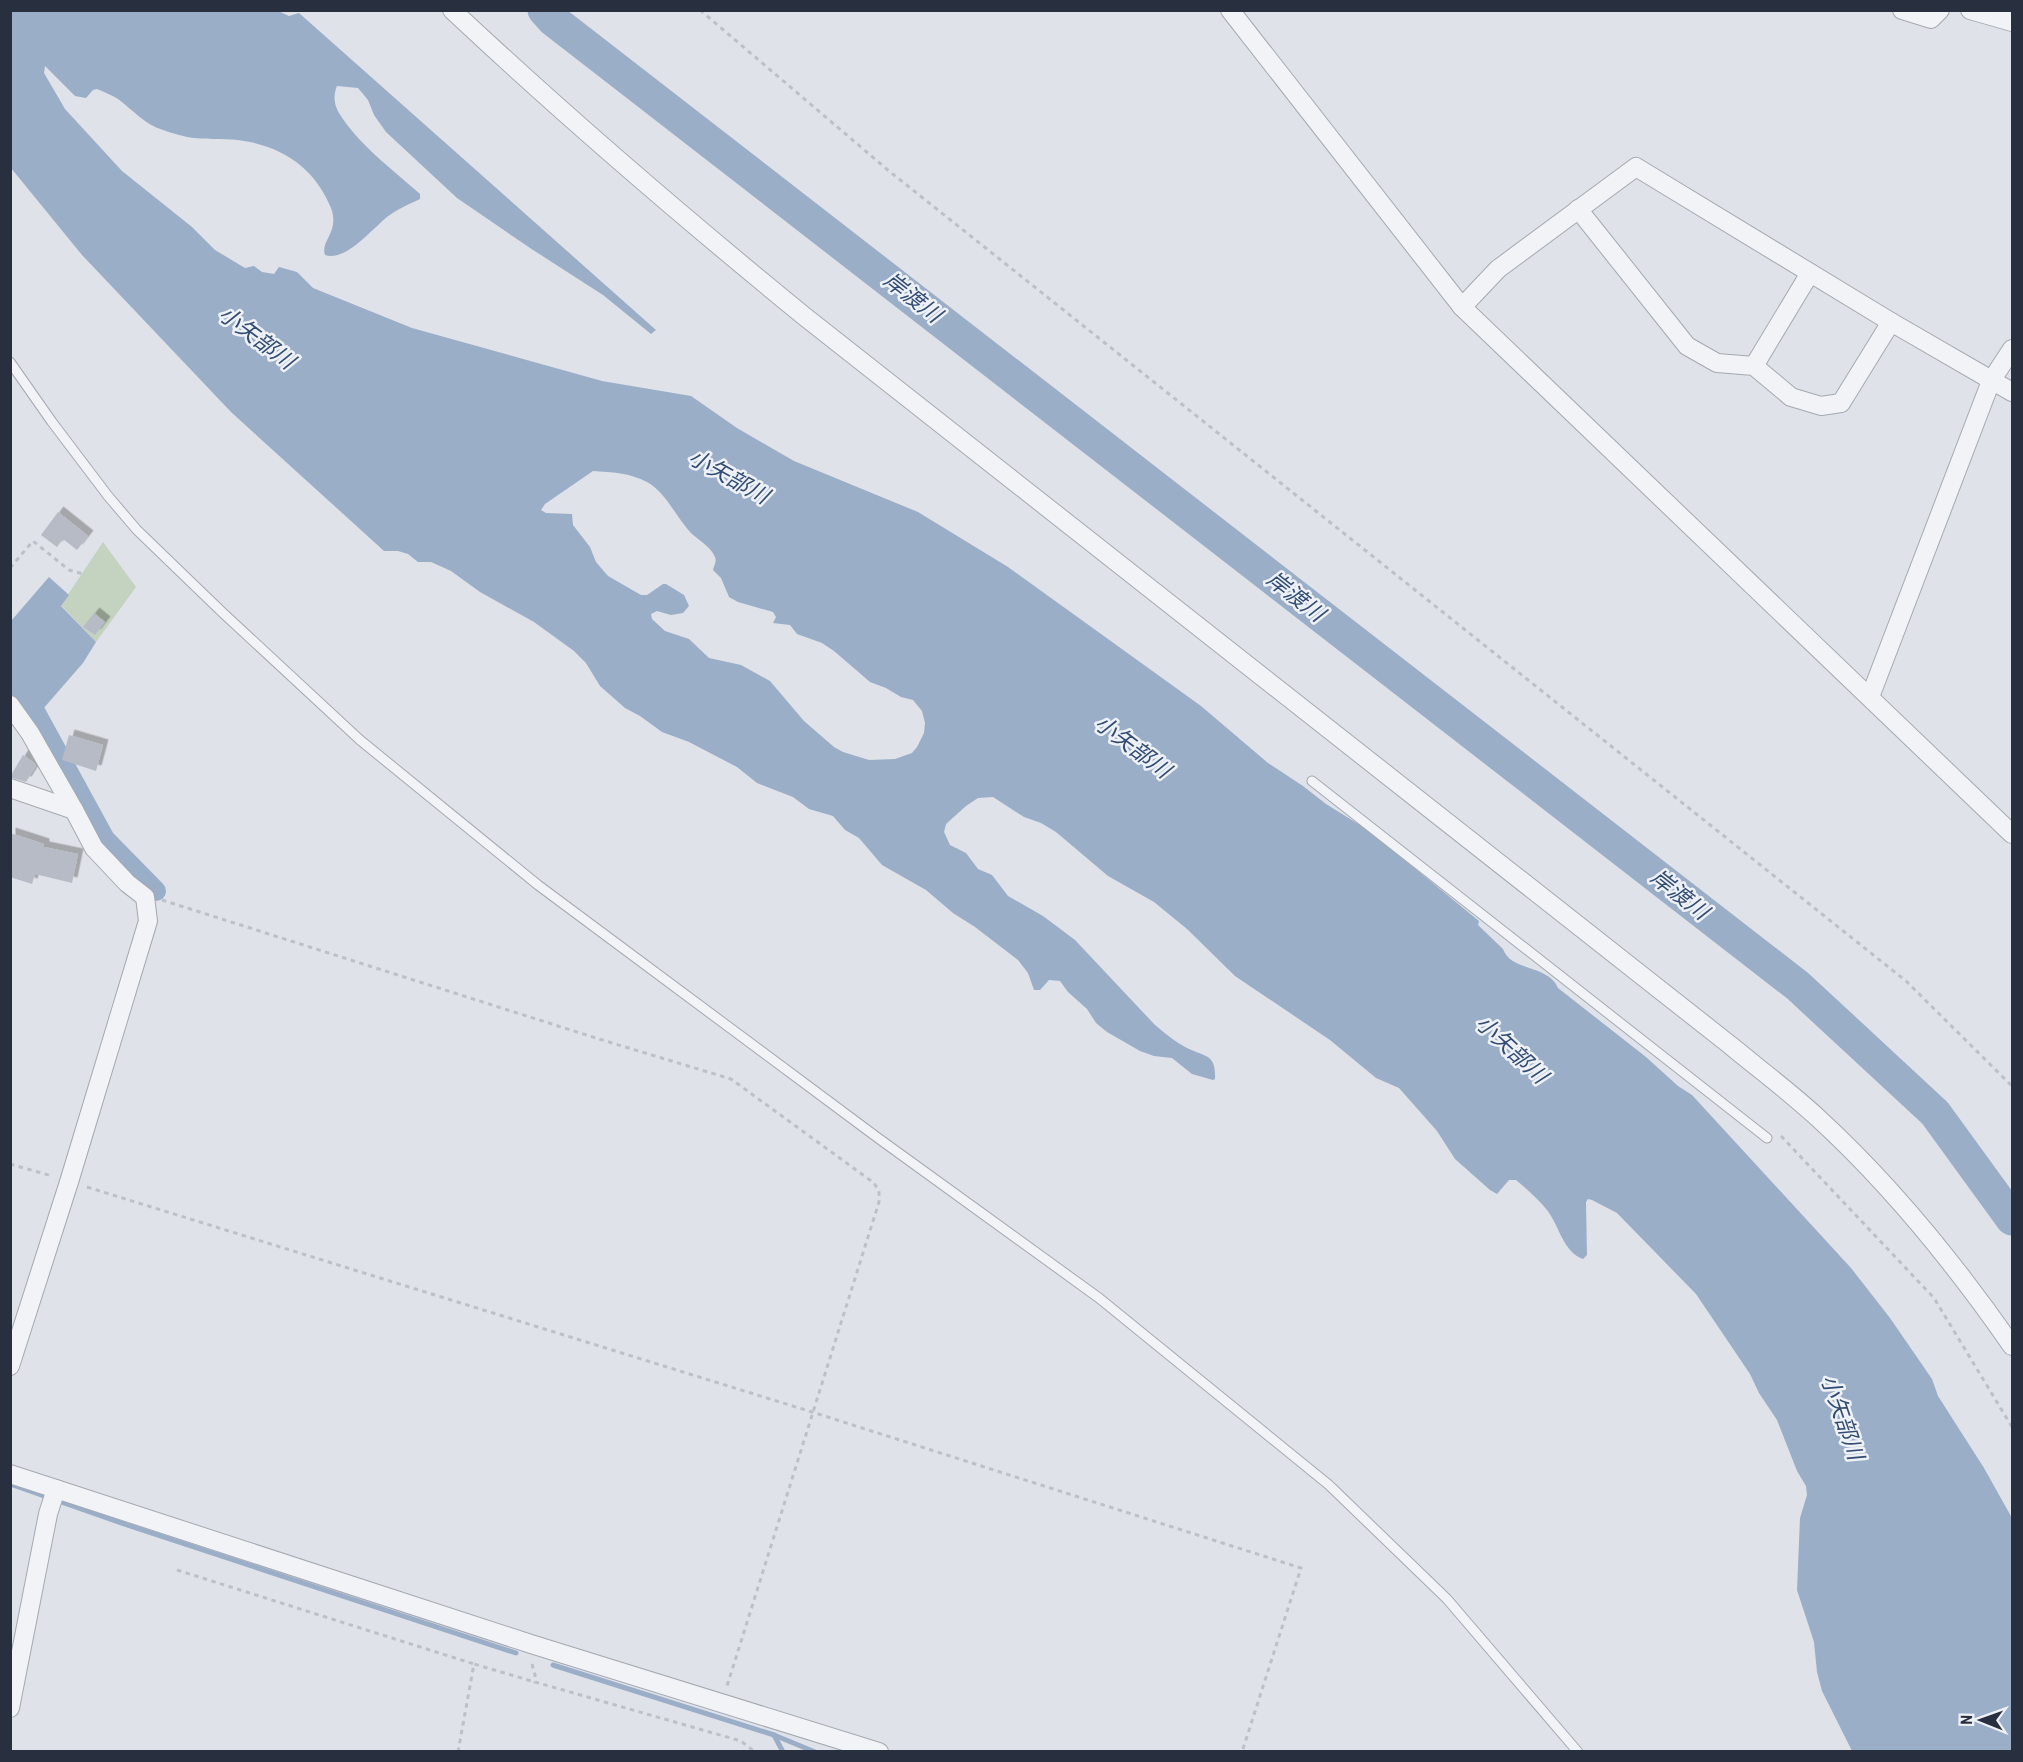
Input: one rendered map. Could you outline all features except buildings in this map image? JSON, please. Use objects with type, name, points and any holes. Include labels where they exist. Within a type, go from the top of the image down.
[{"type":"street","points":[[452,10],[514,69],[686,220],[804,316],[1730,1045],[1817,1117],[1875,1174],[1946,1256],[2013,1346]]},
{"type":"street","points":[[1230,10],[1462,307],[2013,834]]},
{"type":"street","points":[[1902,10],[1931,19],[1940,10]]},
{"type":"street","points":[[1970,10],[2013,22]]},
{"type":"street","points":[[1462,307],[1498,268],[1636,167],[1891,322],[2013,392]]},
{"type":"street","points":[[1578,209],[1687,346],[1717,363],[1754,366],[1791,397],[1821,406],[1841,403],[1891,322]]},
{"type":"street","points":[[1754,366],[1810,273]]},
{"type":"street","points":[[1870,697],[1991,381],[2013,349]]},
{"type":"street","points":[[10,705],[30,733],[94,848],[127,883],[145,897],[148,921],[69,1182],[10,1366]]},
{"type":"street","points":[[10,788],[74,810]]},
{"type":"street","points":[[10,1474],[55,1492],[879,1752]]},
{"type":"street","points":[[10,1708],[48,1514],[55,1492]]},
{"type":"lane","points":[[10,363],[108,496],[137,530],[360,740],[538,885],[868,1131],[1099,1298],[1329,1485],[1447,1599],[1578,1752]]},
{"type":"lane","points":[[1312,781],[1767,1138]]},
{"type":"path","points":[[700,10],[899,178],[1906,981],[2013,1086]]},
{"type":"path","points":[[10,568],[33,541],[69,570],[83,574]]},
{"type":"path","points":[[145,897],[159,899],[731,1079],[874,1183],[879,1191],[879,1202],[722,1702]]},
{"type":"path","points":[[1767,1138],[1776,1131],[1934,1298],[2013,1427]]},
{"type":"path","points":[[10,1164],[812,1412],[1301,1568],[1242,1752]]},
{"type":"path","points":[[177,1570],[474,1664],[741,1741],[755,1752]]},
{"type":"path","points":[[531,1644],[529,1653],[535,1682]]},
{"type":"path","points":[[458,1752],[474,1664]]},
{"type":"green space","points":[[103,542],[136,587],[96,642],[61,605]]},
{"type":"water","name":"小矢部川","points":[[276,10],[289,16],[299,13],[656,330],[651,334],[603,295],[457,198],[386,132],[374,115],[368,100],[358,88],[337,86],[335,100],[339,113],[366,146],[420,194],[420,199],[391,214],[350,249],[333,256],[325,255],[324,250],[333,224],[331,208],[317,182],[297,162],[259,144],[200,139],[163,130],[144,120],[111,95],[97,89],[86,98],[75,96],[45,66],[44,73],[65,109],[122,171],[192,227],[215,250],[245,268],[254,266],[262,272],[274,274],[279,267],[297,272],[313,288],[412,328],[602,381],[691,396],[737,428],[794,461],[918,512],[1008,567],[1201,706],[1268,763],[1368,830],[1479,921],[1478,925],[1503,949],[1507,956],[1553,980],[1558,988],[1692,1095],[1851,1268],[1890,1318],[1932,1379],[1938,1396],[1984,1468],[2012,1518],[2012,1751],[1852,1751],[1822,1691],[1817,1672],[1814,1642],[1797,1590],[1800,1518],[1807,1495],[1806,1486],[1797,1471],[1777,1420],[1759,1393],[1750,1374],[1696,1294],[1617,1213],[1588,1199],[1586,1202],[1587,1255],[1583,1259],[1576,1256],[1566,1244],[1547,1210],[1520,1183],[1516,1180],[1509,1180],[1497,1194],[1490,1190],[1455,1159],[1437,1131],[1399,1088],[1376,1078],[1330,1040],[1235,976],[1187,929],[1154,902],[1108,876],[1056,832],[1024,817],[993,797],[978,798],[966,806],[946,824],[944,832],[950,845],[966,853],[978,869],[992,875],[1008,896],[1043,916],[1075,940],[1155,1025],[1183,1046],[1208,1057],[1214,1065],[1215,1079],[1192,1074],[1172,1058],[1154,1056],[1140,1051],[1096,1023],[1087,1009],[1068,992],[1060,981],[1049,980],[1040,990],[1034,990],[1028,973],[1018,960],[953,913],[926,890],[882,865],[859,838],[845,830],[833,816],[809,809],[793,797],[757,783],[737,767],[689,742],[662,732],[625,708],[600,686],[586,663],[574,651],[534,622],[480,592],[451,571],[431,562],[418,562],[408,554],[398,551],[384,551],[231,412],[82,255],[11,168],[10,11]],"holes":[[[593,471],[634,477],[654,487],[666,499],[686,528],[713,553],[716,560],[713,570],[721,578],[729,597],[738,602],[773,612],[776,617],[773,623],[790,625],[797,634],[822,643],[834,651],[870,682],[901,697],[913,700],[922,711],[925,723],[924,733],[912,753],[895,759],[869,760],[843,752],[804,721],[770,681],[741,665],[709,658],[689,639],[665,631],[652,619],[651,614],[657,611],[671,615],[683,613],[689,606],[684,595],[666,584],[647,595],[641,595],[608,576],[596,562],[590,547],[573,525],[572,514],[546,513],[541,510],[545,504]]]},
{"type":"water","points":[[49,577],[69,595],[61,606],[96,642],[83,663],[36,717],[11,687],[11,621]]},
{"type":"waterway","name":"岸渡川","points":[[544,10],[553,20],[1798,986],[1935,1113],[2012,1219]]},
{"type":"waterway","points":[[10,682],[36,713],[105,839],[156,891]]},
{"type":"waterway","points":[[10,1484],[130,1526],[516,1653]]},
{"type":"waterway","points":[[553,1665],[774,1735],[815,1752]]},
{"type":"waterway","points":[[774,1735],[783,1752]]}]
